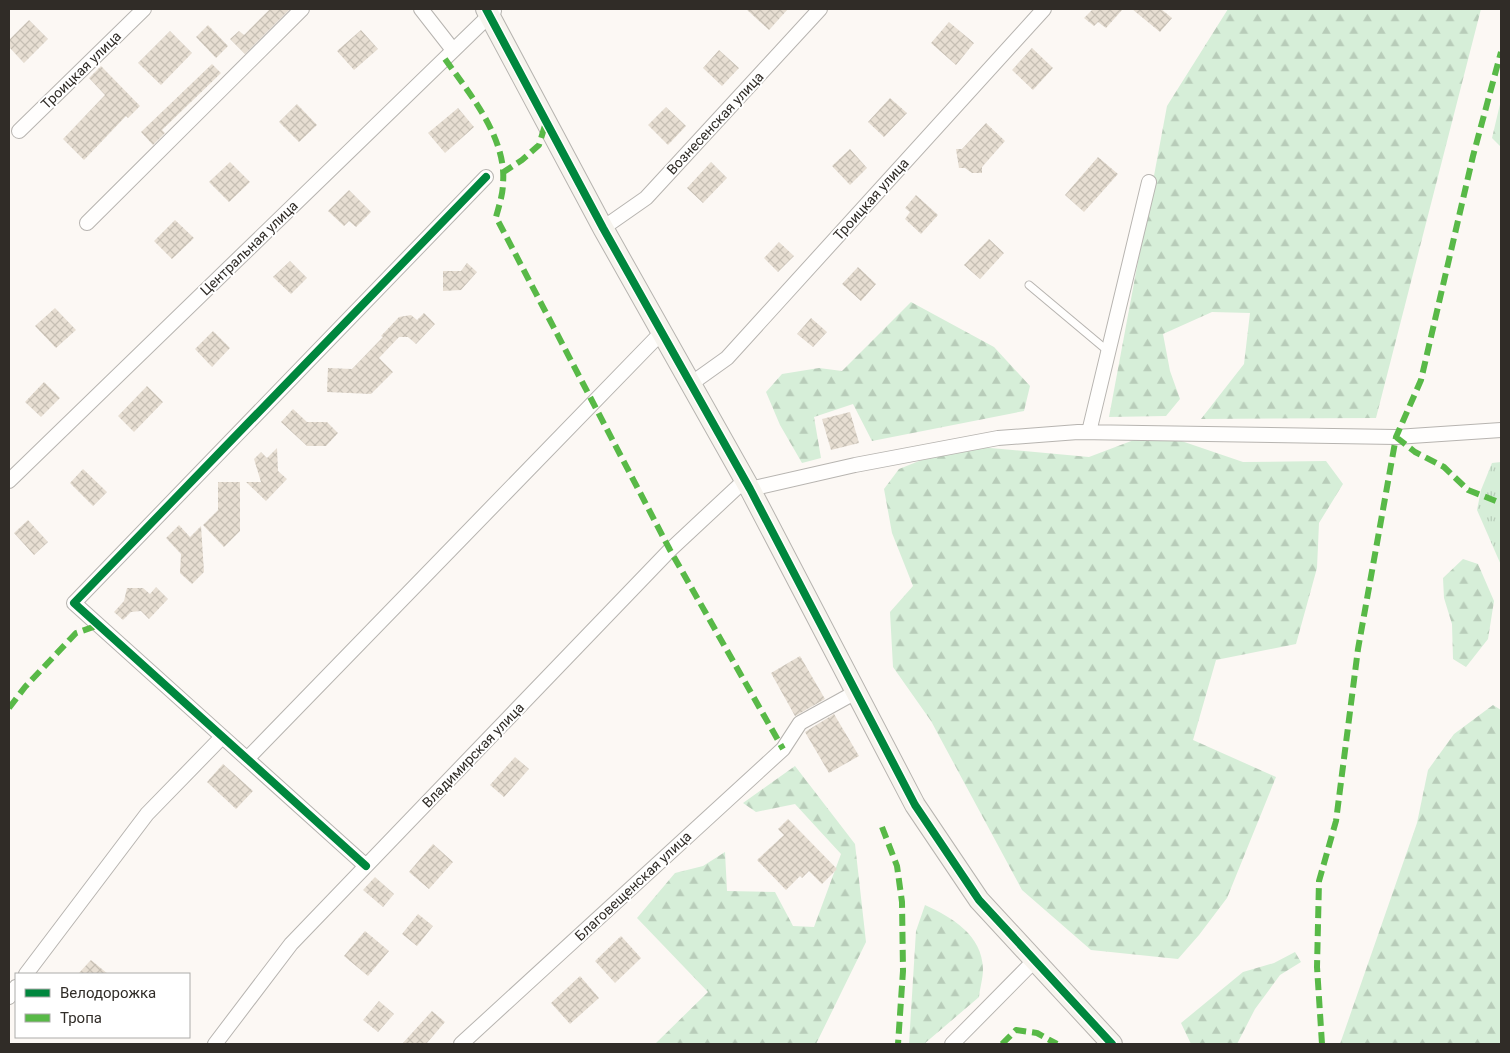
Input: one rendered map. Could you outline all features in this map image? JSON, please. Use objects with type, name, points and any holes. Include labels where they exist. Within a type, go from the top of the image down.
[{"type":"street","name":"Троицкая улица","points":[[19,131],[144,9]]},
{"type":"street","points":[[87,223],[302,9]]},
{"type":"street","points":[[422,9],[453,50]]},
{"type":"street","name":"Вознесенская улица","points":[[603,228],[646,198],[820,9]]},
{"type":"street","name":"Троицкая улица","points":[[692,384],[727,358],[1044,9]]},
{"type":"street","points":[[491,11],[603,228],[748,485],[915,805],[978,900],[1112,1044]]},
{"type":"street","name":"Центральная улица","points":[[9,481],[491,11]]},
{"type":"street","points":[[366,866],[74,603],[486,177]]},
{"type":"street","points":[[1090,432],[1149,182]]},
{"type":"street","points":[[247,759],[662,332]]},
{"type":"street","points":[[748,485],[998,438],[1090,432],[1396,437],[1501,430]]},
{"type":"street","name":"Владимирская улица","points":[[215,1044],[291,944],[670,550],[748,485]]},
{"type":"street","name":"Благовещенская улица","points":[[461,1044],[783,749],[800,723],[856,692]]},
{"type":"street","points":[[27,973],[147,814],[222,736]]},
{"type":"street","points":[[952,1044],[1034,961]]},
{"type":"lane","points":[[1028,286],[1108,352]]},
{"type":"green space","points":[[1228,9],[1481,9],[1376,418],[1201,419],[1244,364],[1250,313],[1212,312],[1163,334],[1170,371],[1180,399],[1166,416],[1109,417],[1167,106]]},
{"type":"green space","points":[[1501,100],[1501,147],[1492,138]]},
{"type":"green space","points":[[911,302],[994,347],[1030,386],[1024,411],[872,441],[853,404],[814,417],[821,458],[802,463],[780,425],[766,392],[782,374],[819,368],[842,371]]},
{"type":"green space","points":[[1155,432],[1243,462],[1326,461],[1343,484],[1319,523],[1317,568],[1296,644],[1216,660],[1193,740],[1276,777],[1227,898],[1178,959],[1091,950],[1022,890],[931,721],[893,667],[890,612],[913,586],[892,533],[884,489],[899,469],[929,457],[946,444],[1089,457]]},
{"type":"green space","points":[[1501,462],[1501,565],[1477,510],[1481,490],[1492,463]]},
{"type":"green space","points":[[1463,559],[1478,564],[1494,601],[1488,639],[1466,667],[1453,659],[1452,624],[1444,598],[1443,578]]},
{"type":"green space","points":[[1493,705],[1501,710],[1501,1044],[1340,1044],[1417,823],[1428,770],[1454,734]]},
{"type":"green space","points":[[795,766],[855,844],[866,942],[816,1044],[655,1044],[708,992],[637,918],[675,873],[703,866],[725,852],[727,891],[775,892],[793,926],[814,927],[841,854],[795,804],[756,812],[743,803]]},
{"type":"green space","points":[[925,905],[955,922],[972,937],[981,957],[983,976],[979,997],[924,1044],[909,1044],[916,931]]},
{"type":"green space","points":[[1295,952],[1301,962],[1280,975],[1255,1009],[1237,1044],[1191,1044],[1181,1023],[1243,972],[1274,963]]},
{"type":"building","points":[[270,9],[290,9],[245,54],[230,39],[239,31],[244,35]]},
{"type":"building","points":[[746,9],[788,9],[769,30]]},
{"type":"building","points":[[1093,9],[1123,9],[1106,28],[1098,22],[1094,26],[1084,18]]},
{"type":"building","points":[[1132,9],[1161,9],[1172,18],[1160,32]]},
{"type":"building","points":[[29,20],[48,39],[24,63],[9,47],[9,40]]},
{"type":"building","points":[[949,22],[974,43],[956,65],[931,43]]},
{"type":"building","points":[[208,25],[228,46],[216,58],[196,37]]},
{"type":"building","points":[[361,30],[378,49],[354,70],[337,51]]},
{"type":"building","points":[[170,31],[192,53],[161,85],[138,63]]},
{"type":"building","points":[[1032,48],[1053,68],[1033,90],[1012,70]]},
{"type":"building","points":[[719,50],[739,68],[722,86],[703,68]]},
{"type":"building","points":[[212,64],[221,73],[162,130],[165,133],[153,145],[141,132]]},
{"type":"building","points":[[101,66],[140,106],[128,118],[126,116],[84,160],[63,139],[105,95],[89,78]]},
{"type":"building","points":[[890,98],[907,113],[884,137],[868,122]]},
{"type":"building","points":[[297,104],[317,125],[299,142],[279,122]]},
{"type":"building","points":[[666,107],[686,126],[668,145],[648,125]]},
{"type":"building","points":[[458,108],[474,127],[445,153],[428,133]]},
{"type":"building","points":[[986,123],[1005,141],[982,167],[982,173],[972,173],[965,168],[959,168],[956,149],[962,149]]},
{"type":"building","points":[[850,149],[867,168],[850,185],[832,166]]},
{"type":"building","points":[[1098,157],[1118,174],[1084,212],[1065,195]]},
{"type":"building","points":[[230,162],[250,182],[229,202],[209,182]]},
{"type":"building","points":[[711,162],[727,178],[703,203],[687,188]]},
{"type":"building","points":[[349,190],[371,212],[356,227],[349,221],[344,226],[328,211]]},
{"type":"building","points":[[916,195],[938,215],[921,234],[905,219],[910,212],[905,208]]},
{"type":"building","points":[[175,220],[194,238],[172,259],[154,241]]},
{"type":"building","points":[[989,239],[1004,253],[980,279],[964,265]]},
{"type":"building","points":[[779,242],[794,256],[778,272],[764,258]]},
{"type":"building","points":[[290,261],[307,278],[291,294],[273,277]]},
{"type":"building","points":[[467,263],[477,272],[461,290],[443,291],[443,271],[461,271]]},
{"type":"building","points":[[858,267],[876,284],[861,301],[842,284]]},
{"type":"building","points":[[55,308],[76,330],[56,348],[35,326]]},
{"type":"building","points":[[424,313],[435,324],[416,344],[408,337],[399,337],[379,358],[393,372],[371,394],[327,392],[328,368],[352,369],[383,337],[381,336],[399,317],[411,315],[417,320]]},
{"type":"building","points":[[811,318],[827,332],[813,347],[797,334]]},
{"type":"building","points":[[213,331],[230,348],[212,367],[195,349]]},
{"type":"building","points":[[44,382],[60,398],[41,417],[25,402]]},
{"type":"building","points":[[147,386],[163,402],[134,432],[118,416]]},
{"type":"building","points":[[293,409],[307,422],[327,422],[338,433],[326,446],[307,446],[281,422]]},
{"type":"building","points":[[850,412],[859,443],[831,450],[822,419]]},
{"type":"building","points":[[277,448],[278,471],[287,479],[266,501],[246,482],[261,482],[254,459],[261,452],[267,458]]},
{"type":"building","points":[[83,469],[107,492],[93,506],[70,483]]},
{"type":"building","points":[[218,482],[240,482],[240,531],[224,547],[203,525],[218,510]]},
{"type":"building","points":[[28,520],[48,542],[34,555],[14,533]]},
{"type":"building","points":[[179,525],[190,537],[201,526],[204,572],[192,584],[180,573],[181,554],[166,538]]},
{"type":"building","points":[[156,587],[168,599],[149,619],[141,611],[131,612],[123,620],[114,612],[124,601],[127,588],[143,588],[150,594]]},
{"type":"building","points":[[800,656],[825,699],[795,716],[771,673]]},
{"type":"building","points":[[834,714],[859,756],[829,773],[805,732]]},
{"type":"building","points":[[515,757],[529,769],[504,797],[490,785]]},
{"type":"building","points":[[223,764],[253,791],[236,809],[207,782]]},
{"type":"building","points":[[788,819],[837,869],[822,884],[809,871],[802,878],[800,876],[786,890],[757,860],[784,835],[778,829]]},
{"type":"building","points":[[433,844],[453,862],[429,889],[409,872]]},
{"type":"building","points":[[375,877],[394,894],[383,907],[363,890]]},
{"type":"building","points":[[418,914],[433,926],[417,946],[402,934]]},
{"type":"building","points":[[365,931],[389,951],[368,976],[344,956]]},
{"type":"building","points":[[621,936],[641,958],[615,983],[595,961]]},
{"type":"building","points":[[91,960],[107,973],[79,973]]},
{"type":"building","points":[[580,976],[599,998],[570,1024],[551,1003]]},
{"type":"building","points":[[379,1001],[394,1014],[378,1032],[363,1020]]},
{"type":"building","points":[[432,1011],[445,1022],[426,1044],[402,1044]]},
{"type":"marked path","points":[[1322,1044],[1317,967],[1319,881],[1336,821],[1358,649],[1396,437],[1421,380],[1473,156],[1501,52]]},
{"type":"marked path","points":[[445,59],[475,101],[493,133],[499,149],[503,166],[503,187],[496,217],[670,550],[783,749]]},
{"type":"marked path","points":[[502,173],[522,160],[539,145],[546,122]]},
{"type":"marked path","points":[[1396,437],[1415,452],[1444,467],[1468,490],[1501,503]]},
{"type":"marked path","points":[[9,708],[25,687],[76,633],[99,625]]},
{"type":"marked path","points":[[882,827],[897,866],[902,902],[903,971],[898,1044]]},
{"type":"marked path","points":[[1002,1044],[1016,1030],[1037,1033],[1057,1044]]},
{"type":"cycle path","points":[[486,9],[603,228],[750,489],[915,805],[979,900],[1112,1044]]},
{"type":"cycle path","points":[[366,866],[74,603],[486,177]]}]
